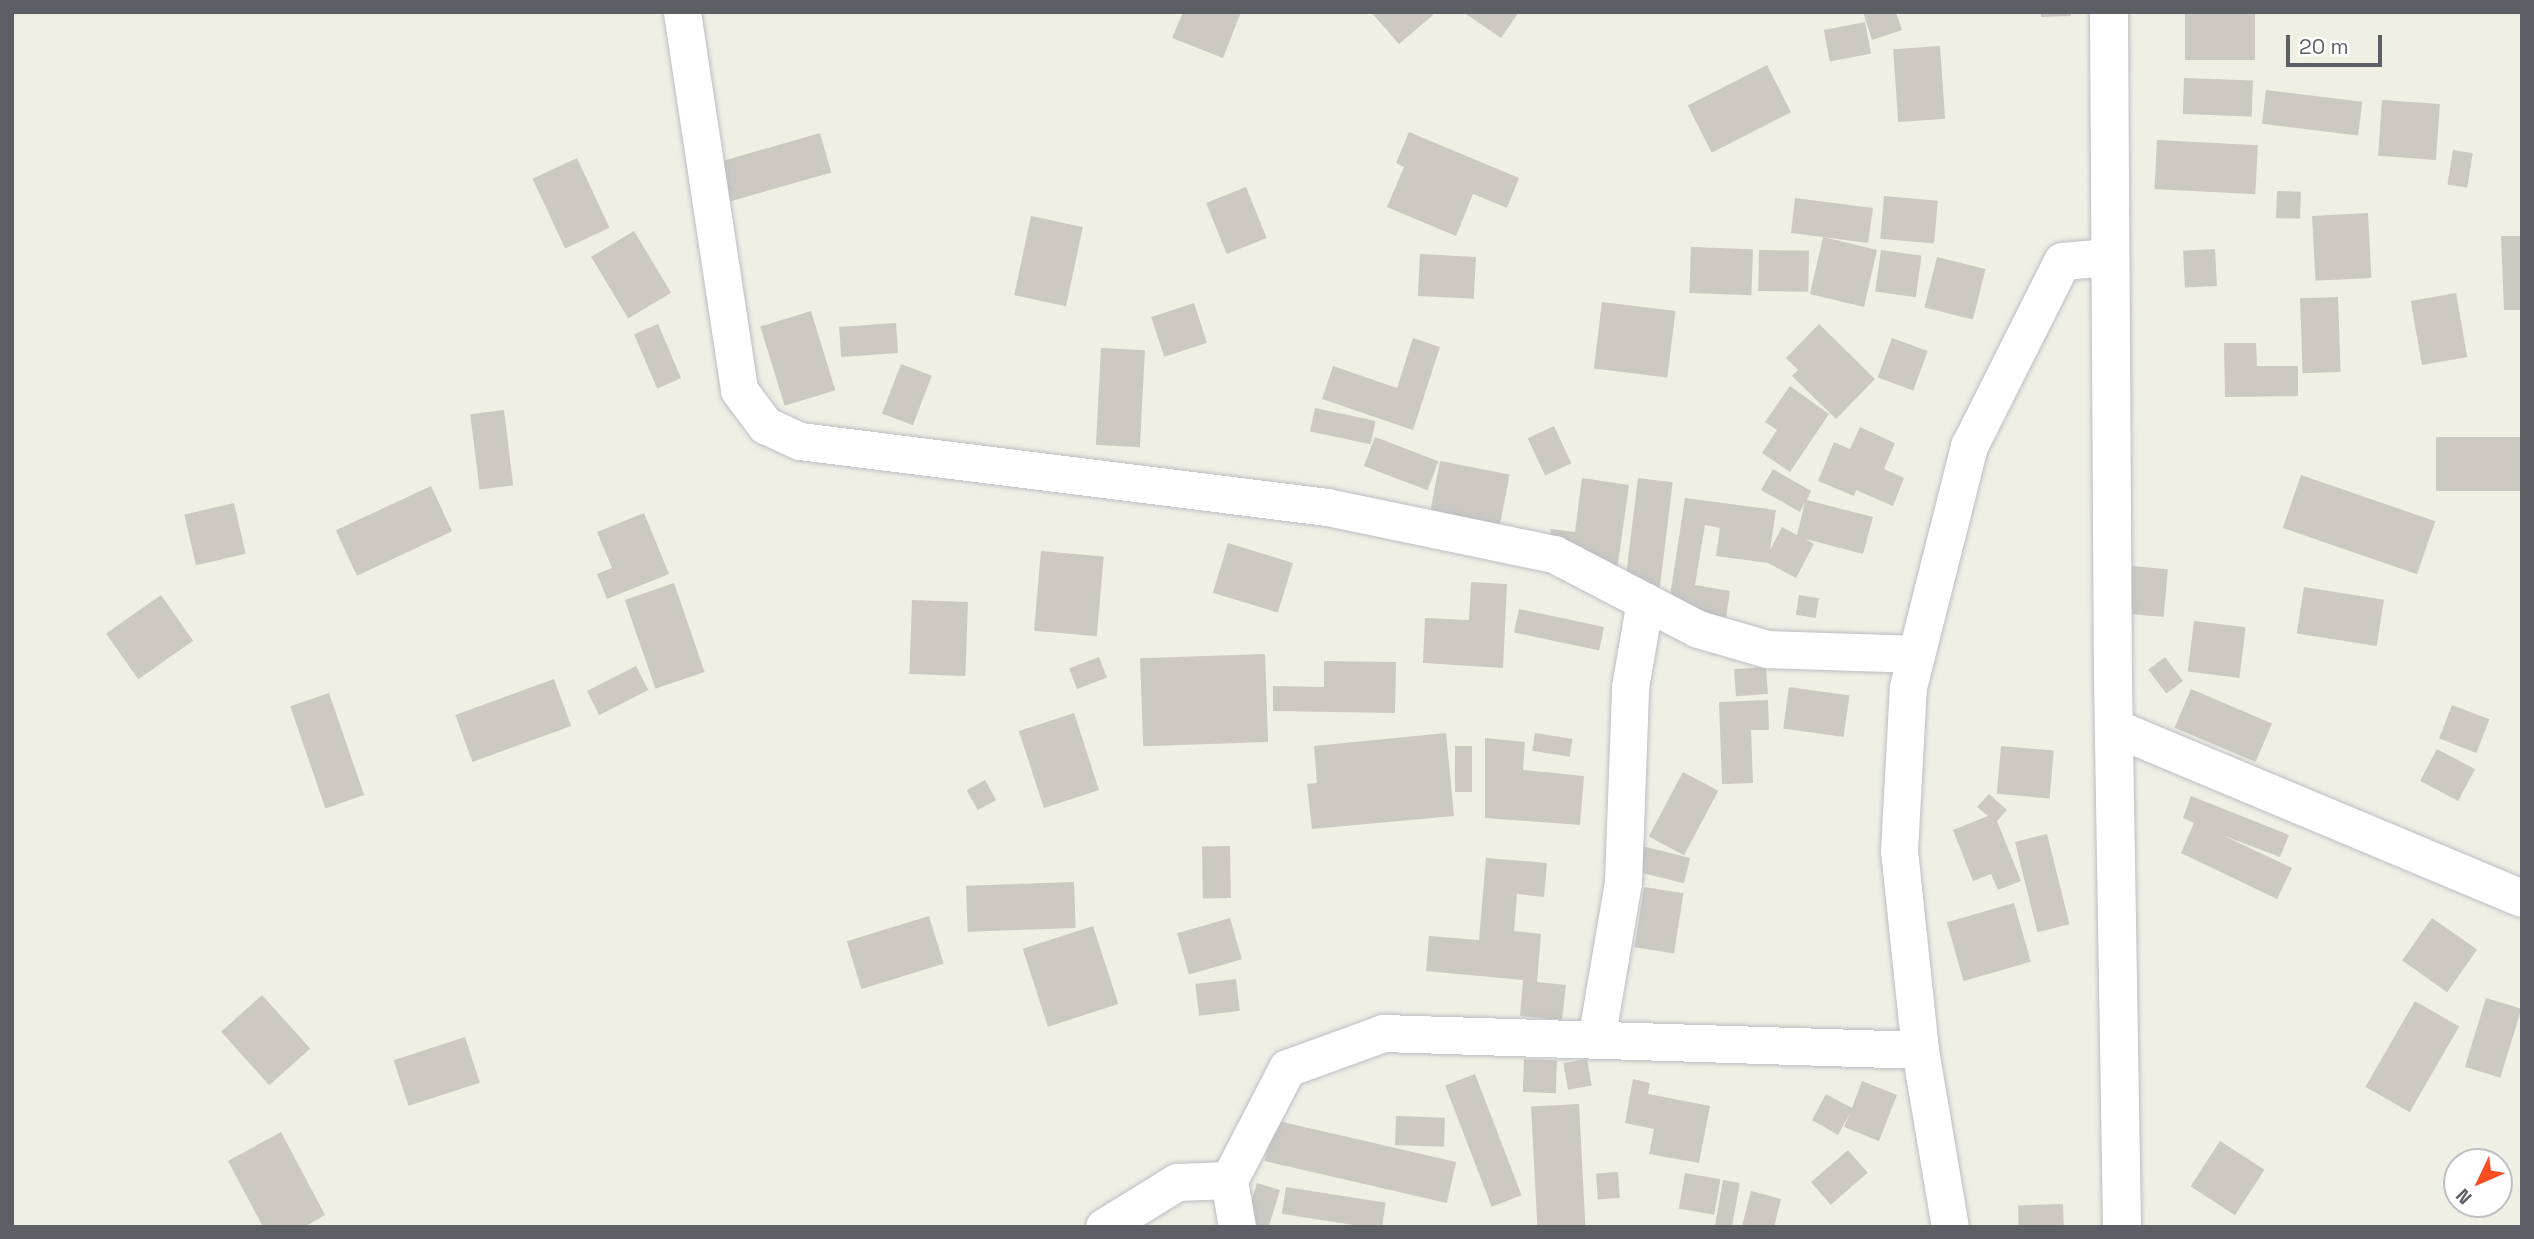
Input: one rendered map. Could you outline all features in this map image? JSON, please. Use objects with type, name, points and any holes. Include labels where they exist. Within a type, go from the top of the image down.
[{"type":"street","points":[[682,12],[739,390],[765,425],[800,441],[1340,510],[1554,554],[1698,629],[1767,649],[1916,654]]},
{"type":"street","points":[[2109,12],[2113,727],[2122,1227]]},
{"type":"street","points":[[1950,1227],[1920,1050],[1899,851],[1908,688],[1969,446],[2063,261],[2110,257]]},
{"type":"street","points":[[1596,1040],[1623,881],[1630,687],[1645,601]]},
{"type":"street","points":[[2113,727],[2522,898]]},
{"type":"street","points":[[1237,1227],[1229,1180],[1287,1068],[1384,1033],[1920,1050]]},
{"type":"street","points":[[1104,1227],[1177,1182],[1229,1180]]},
{"type":"building","points":[[1183,12],[1241,12],[1223,58],[1172,38]]},
{"type":"building","points":[[1371,12],[1431,12],[1433,15],[1399,44]]},
{"type":"building","points":[[1463,12],[1519,12],[1501,38]]},
{"type":"building","points":[[1863,12],[1896,12],[1902,30],[1872,40]]},
{"type":"building","points":[[2041,12],[2070,12],[2071,16],[2041,17]]},
{"type":"building","points":[[2185,12],[2255,12],[2255,60],[2185,60]]},
{"type":"building","points":[[1865,22],[1871,53],[1830,61],[1824,30]]},
{"type":"building","points":[[1940,46],[1945,119],[1898,122],[1893,49]]},
{"type":"building","points":[[1767,65],[1791,112],[1712,153],[1688,105]]},
{"type":"building","points":[[2184,78],[2253,80],[2252,116],[2183,114]]},
{"type":"building","points":[[2266,90],[2362,102],[2358,136],[2262,124]]},
{"type":"building","points":[[2382,100],[2440,104],[2436,160],[2378,156]]},
{"type":"building","points":[[1409,132],[1519,178],[1507,208],[1473,194],[1456,236],[1387,207],[1404,167],[1396,163]]},
{"type":"building","points":[[820,133],[831,172],[719,205],[708,165]]},
{"type":"building","points":[[2157,140],[2258,145],[2255,194],[2154,189]]},
{"type":"building","points":[[2453,150],[2473,153],[2467,188],[2448,185]]},
{"type":"building","points":[[577,158],[610,228],[565,248],[533,179]]},
{"type":"building","points":[[1246,187],[1267,238],[1227,254],[1206,203]]},
{"type":"building","points":[[2277,191],[2301,192],[2300,219],[2276,218]]},
{"type":"building","points":[[1884,196],[1938,201],[1934,244],[1880,239]]},
{"type":"building","points":[[1795,198],[1873,208],[1868,243],[1791,233]]},
{"type":"building","points":[[2368,213],[2371,278],[2315,281],[2312,216]]},
{"type":"building","points":[[1031,216],[1083,227],[1066,306],[1014,295]]},
{"type":"building","points":[[634,231],[671,293],[628,318],[591,257]]},
{"type":"building","points":[[2501,236],[2522,236],[2522,310],[2504,310]]},
{"type":"building","points":[[1823,237],[1877,250],[1864,307],[1810,294]]},
{"type":"building","points":[[1691,247],[1753,249],[1751,295],[1689,293]]},
{"type":"building","points":[[2215,249],[2217,286],[2185,288],[2183,251]]},
{"type":"building","points":[[1759,250],[1809,251],[1808,292],[1758,291]]},
{"type":"building","points":[[1881,250],[1922,256],[1916,297],[1875,292]]},
{"type":"building","points":[[1420,254],[1476,257],[1474,299],[1418,296]]},
{"type":"building","points":[[1937,257],[1986,269],[1973,320],[1924,307]]},
{"type":"building","points":[[2456,293],[2467,357],[2422,365],[2411,301]]},
{"type":"building","points":[[2338,297],[2341,372],[2303,373],[2300,298]]},
{"type":"building","points":[[1602,302],[1675,311],[1667,378],[1594,369]]},
{"type":"building","points":[[1194,303],[1207,343],[1164,357],[1151,317]]},
{"type":"building","points":[[811,311],[835,390],[785,406],[760,326]]},
{"type":"building","points":[[896,323],[898,353],[841,357],[839,327]]},
{"type":"building","points":[[658,324],[681,378],[657,388],[634,334]]},
{"type":"building","points":[[1819,324],[1875,379],[1836,419],[1792,376],[1798,370],[1786,358]]},
{"type":"building","points":[[1413,338],[1440,347],[1413,430],[1322,399],[1333,366],[1397,388]]},
{"type":"building","points":[[1892,338],[1928,351],[1913,390],[1878,377]]},
{"type":"building","points":[[2224,343],[2256,343],[2257,366],[2298,366],[2298,396],[2225,397]]},
{"type":"building","points":[[1101,348],[1145,350],[1140,447],[1096,445]]},
{"type":"building","points":[[901,364],[932,376],[913,425],[882,413]]},
{"type":"building","points":[[1790,386],[1829,414],[1790,472],[1762,453],[1777,430],[1765,422]]},
{"type":"building","points":[[1315,408],[1376,421],[1371,444],[1310,431]]},
{"type":"building","points":[[504,410],[513,485],[480,490],[470,414]]},
{"type":"building","points":[[1554,426],[1571,463],[1545,475],[1528,438]]},
{"type":"building","points":[[1860,427],[1895,443],[1884,469],[1904,478],[1893,506],[1856,490],[1854,496],[1818,481],[1834,442],[1850,449]]},
{"type":"building","points":[[1375,437],[1438,461],[1427,490],[1364,466]]},
{"type":"building","points":[[2436,437],[2522,437],[2522,491],[2436,491]]},
{"type":"building","points":[[1440,461],[1510,475],[1499,528],[1430,514]]},
{"type":"building","points":[[1773,469],[1811,491],[1807,500],[1873,517],[1863,554],[1806,539],[1814,544],[1796,578],[1768,563],[1716,556],[1720,528],[1705,525],[1695,585],[1730,591],[1726,618],[1668,609],[1685,498],[1776,510],[1770,550],[1782,527],[1797,535],[1805,502],[1800,512],[1761,490]]},
{"type":"building","points":[[2301,475],[2435,521],[2417,574],[2283,528]]},
{"type":"building","points":[[1582,478],[1629,485],[1617,571],[1548,555],[1551,529],[1575,532]]},
{"type":"building","points":[[1638,478],[1673,482],[1659,596],[1624,592]]},
{"type":"building","points":[[431,486],[452,531],[357,576],[336,530]]},
{"type":"building","points":[[234,503],[246,554],[196,565],[184,514]]},
{"type":"building","points":[[644,513],[669,574],[607,599],[597,574],[612,568],[597,532]]},
{"type":"building","points":[[1228,543],[1293,563],[1278,613],[1213,593]]},
{"type":"building","points":[[1041,551],[1104,556],[1097,636],[1034,631]]},
{"type":"building","points":[[2132,566],[2168,569],[2164,617],[2128,614]]},
{"type":"building","points":[[1471,582],[1507,584],[1503,668],[1423,663],[1425,618],[1469,620]]},
{"type":"building","points":[[674,583],[705,672],[655,689],[625,600]]},
{"type":"building","points":[[2304,587],[2384,600],[2377,646],[2297,633]]},
{"type":"building","points":[[161,595],[193,641],[138,679],[106,633]]},
{"type":"building","points":[[1799,595],[1819,598],[1816,618],[1796,615]]},
{"type":"building","points":[[912,600],[968,602],[965,676],[909,674]]},
{"type":"building","points":[[1519,609],[1604,627],[1599,651],[1514,632]]},
{"type":"building","points":[[2194,621],[2246,627],[2239,678],[2188,672]]},
{"type":"building","points":[[1265,654],[1268,742],[1143,746],[1140,658]]},
{"type":"building","points":[[1099,657],[1107,678],[1077,689],[1069,668]]},
{"type":"building","points":[[2165,657],[2183,681],[2166,694],[2148,670]]},
{"type":"building","points":[[1324,661],[1396,662],[1395,713],[1273,711],[1273,686],[1324,687]]},
{"type":"building","points":[[636,666],[648,690],[599,715],[587,691]]},
{"type":"building","points":[[1766,667],[1768,694],[1736,696],[1734,669]]},
{"type":"building","points":[[554,679],[571,726],[472,762],[455,715]]},
{"type":"building","points":[[1789,687],[1849,695],[1844,737],[1783,729]]},
{"type":"building","points":[[2191,689],[2272,723],[2256,762],[2175,728]]},
{"type":"building","points":[[329,693],[364,795],[325,808],[290,706]]},
{"type":"building","points":[[1768,700],[1769,730],[1751,730],[1753,783],[1722,784],[1719,702]]},
{"type":"building","points":[[2452,705],[2489,719],[2476,753],[2439,739]]},
{"type":"building","points":[[1074,713],[1099,790],[1044,808],[1019,731]]},
{"type":"building","points":[[1446,733],[1454,816],[1312,829],[1307,784],[1317,783],[1314,746]]},
{"type":"building","points":[[1535,733],[1573,739],[1570,757],[1532,751]]},
{"type":"building","points":[[1485,738],[1525,742],[1523,770],[1584,776],[1580,825],[1485,818]]},
{"type":"building","points":[[1455,746],[1472,746],[1472,792],[1455,792]]},
{"type":"building","points":[[2001,746],[2054,751],[2050,798],[1997,794]]},
{"type":"building","points":[[2437,749],[2475,769],[2458,801],[2420,781]]},
{"type":"building","points":[[1683,772],[1718,791],[1684,855],[1649,836]]},
{"type":"building","points":[[985,780],[996,800],[978,810],[967,790]]},
{"type":"building","points":[[1989,794],[2007,810],[1997,821],[2021,881],[1998,890],[1991,874],[1973,881],[1953,830],[1988,816],[1977,807]]},
{"type":"building","points":[[2191,796],[2289,835],[2280,857],[2222,835],[2292,868],[2277,899],[2181,853],[2194,823],[2183,818]]},
{"type":"building","points":[[2047,834],[2069,924],[2037,932],[2015,842]]},
{"type":"building","points":[[1630,843],[1690,858],[1684,883],[1624,868]]},
{"type":"building","points":[[1202,846],[1230,846],[1231,898],[1203,898]]},
{"type":"building","points":[[1486,858],[1547,863],[1544,897],[1517,894],[1514,931],[1541,934],[1537,982],[1566,985],[1562,1020],[1520,1016],[1523,980],[1426,971],[1429,936],[1479,940]]},
{"type":"building","points":[[1074,882],[1076,928],[968,932],[966,886]]},
{"type":"building","points":[[1644,887],[1684,893],[1674,954],[1634,947]]},
{"type":"building","points":[[2014,903],[2031,962],[1964,981],[1947,922]]},
{"type":"building","points":[[929,916],[944,964],[861,989],[847,941]]},
{"type":"building","points":[[1230,918],[1242,959],[1189,974],[1177,933]]},
{"type":"building","points":[[2432,918],[2477,950],[2447,992],[2402,961]]},
{"type":"building","points":[[1093,926],[1118,1004],[1048,1027],[1023,949]]},
{"type":"building","points":[[1236,979],[1240,1011],[1199,1016],[1195,984]]},
{"type":"building","points":[[262,995],[310,1049],[269,1085],[221,1032]]},
{"type":"building","points":[[2486,998],[2521,1009],[2500,1078],[2465,1067]]},
{"type":"building","points":[[2415,1001],[2459,1026],[2410,1112],[2366,1087]]},
{"type":"building","points":[[465,1037],[480,1083],[409,1106],[394,1060]]},
{"type":"building","points":[[1524,1059],[1557,1060],[1556,1093],[1523,1092]]},
{"type":"building","points":[[1587,1059],[1592,1086],[1568,1090],[1563,1063]]},
{"type":"building","points":[[1475,1074],[1522,1195],[1492,1207],[1445,1085]]},
{"type":"building","points":[[1633,1079],[1650,1083],[1648,1094],[1710,1106],[1699,1163],[1649,1154],[1654,1129],[1625,1123]]},
{"type":"building","points":[[1862,1081],[1897,1095],[1879,1141],[1844,1127],[1850,1113],[1838,1135],[1812,1120],[1826,1094],[1852,1108]]},
{"type":"building","points":[[1579,1104],[1585,1227],[1537,1227],[1531,1107]]},
{"type":"building","points":[[1396,1116],[1445,1118],[1444,1147],[1395,1145]]},
{"type":"building","points":[[1274,1120],[1456,1162],[1447,1203],[1265,1161]]},
{"type":"building","points":[[281,1132],[325,1215],[304,1227],[263,1227],[228,1161]]},
{"type":"building","points":[[2220,1141],[2264,1170],[2235,1215],[2191,1186]]},
{"type":"building","points":[[1848,1150],[1868,1173],[1831,1205],[1811,1182]]},
{"type":"building","points":[[1618,1172],[1620,1198],[1598,1199],[1596,1174]]},
{"type":"building","points":[[1685,1173],[1720,1179],[1714,1215],[1679,1208]]},
{"type":"building","points":[[1723,1180],[1740,1183],[1732,1227],[1715,1227]]},
{"type":"building","points":[[1257,1183],[1280,1190],[1269,1227],[1245,1222]]},
{"type":"building","points":[[1286,1187],[1386,1203],[1382,1227],[1366,1227],[1282,1214]]},
{"type":"building","points":[[1751,1191],[1781,1199],[1774,1227],[1742,1226]]},
{"type":"building","points":[[2063,1204],[2064,1227],[2019,1227],[2018,1206]]}]
